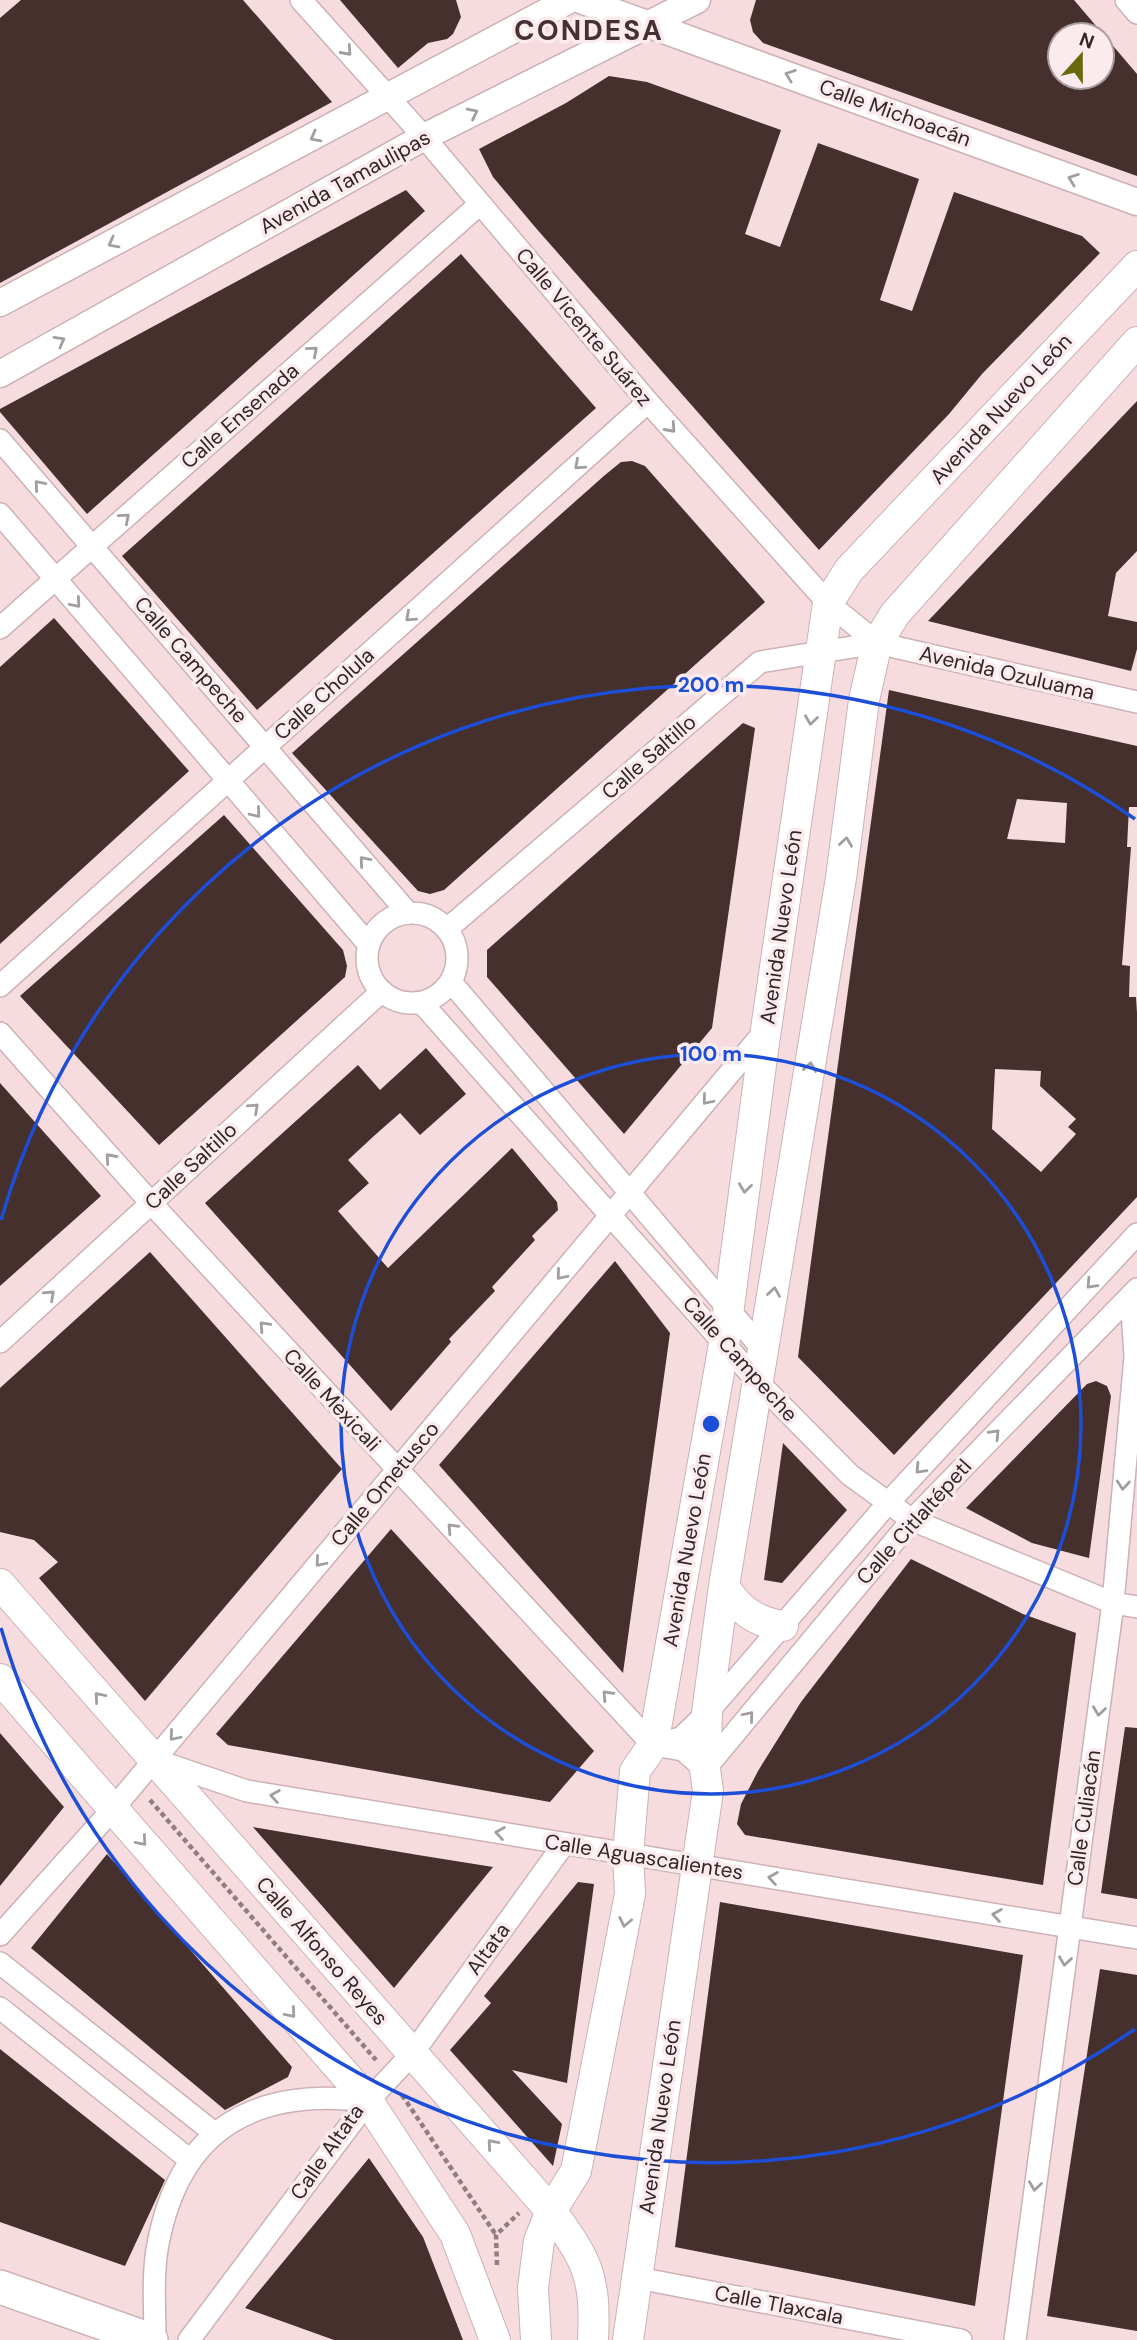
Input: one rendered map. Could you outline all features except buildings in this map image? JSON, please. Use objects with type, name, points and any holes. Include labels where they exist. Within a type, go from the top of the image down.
[{"type":"main road","name":"Avenida Nuevo León","points":[[536,2340],[534,2265],[544,2203],[576,2171],[630,1894],[628,1854],[635,1771],[653,1745],[724,1344],[766,1029],[828,603],[849,570],[1137,266]]},
{"type":"main road","name":"Avenida Nuevo León","points":[[628,2340],[708,1791],[705,1769],[707,1713],[724,1586],[841,878],[864,700],[877,643],[895,614],[1137,342]]},
{"type":"main road","name":"Calle Alfonso Reyes","points":[[0,1584],[544,2203],[580,2250],[590,2277],[594,2303],[593,2340]]},
{"type":"main road","points":[[724,1586],[744,1611],[757,1620],[783,1626]]},
{"type":"main road","points":[[0,1679],[368,2101],[455,2235],[495,2340]]},
{"type":"main road","points":[[0,2287],[153,2340]]},
{"type":"street","name":"Calle Vicente Suárez","points":[[301,0],[424,137],[648,402],[828,603],[877,643]]},
{"type":"street","points":[[0,303],[569,0]]},
{"type":"street","name":"Calle Michoacán","points":[[581,0],[1137,202]]},
{"type":"street","points":[[640,0],[652,24]]},
{"type":"street","name":"Avenida Tamaulipas","points":[[0,374],[424,137],[697,0]]},
{"type":"street","points":[[1126,0],[1137,13]]},
{"type":"street","name":"Calle Ensenada","points":[[0,628],[480,204]]},
{"type":"street","name":"Calle Cholula","points":[[0,986],[648,402]]},
{"type":"street","name":"Calle Campeche","points":[[0,440],[408,913]]},
{"type":"street","points":[[0,514],[369,945]]},
{"type":"street","name":"Calle Saltillo","points":[[447,929],[760,662],[877,643]]},
{"type":"street","name":"Avenida Ozuluama","points":[[877,643],[1137,702]]},
{"type":"street","points":[[408,913],[436,920],[447,929],[457,955],[451,982],[433,998],[421,1002],[400,1001],[382,991],[369,970],[369,945],[384,923],[408,913]]},
{"type":"street","name":"Calle Campeche","points":[[451,982],[764,1352]]},
{"type":"street","name":"Calle Saltillo","points":[[0,1342],[382,991]]},
{"type":"street","name":"Calle Campeche","points":[[421,1002],[759,1383],[850,1475],[912,1520],[1113,1603],[1137,1607]]},
{"type":"street","name":"Calle Ometusco","points":[[0,1935],[135,1783],[766,1029]]},
{"type":"street","name":"Calle Mexicali","points":[[0,1033],[151,1203],[653,1745]]},
{"type":"street","name":"Calle Citlaltépetl","points":[[707,1713],[888,1503],[1137,1234]]},
{"type":"street","name":"Calle Citlaltépetl","points":[[705,1769],[912,1520],[1134,1292]]},
{"type":"street","name":"Calle Culiacán","points":[[1014,2340],[1113,1603],[1135,1357],[1134,1292]]},
{"type":"street","points":[[653,1745],[681,1738],[707,1713]]},
{"type":"street","points":[[653,1745],[683,1750],[705,1769]]},
{"type":"street","name":"Calle Aguascalientes","points":[[154,1759],[247,1791],[1137,1938]]},
{"type":"street","name":"Altata","points":[[368,2101],[412,2054],[564,1844]]},
{"type":"street","points":[[0,1963],[213,2132]]},
{"type":"street","points":[[0,2008],[190,2160]]},
{"type":"street","name":"Calle Altata","points":[[153,2340],[158,2244],[176,2187],[190,2160],[213,2132],[240,2117],[302,2098],[335,2097],[368,2101],[189,2340]]},
{"type":"street","name":"Calle Tlaxcala","points":[[638,2278],[961,2340]]},
{"type":"path","points":[[135,1783],[390,2077],[496,2235],[497,2274]]},
{"type":"path","points":[[496,2235],[544,2203]]},
{"type":"district","name":"CONDESA","points":[[589,30]]}]
